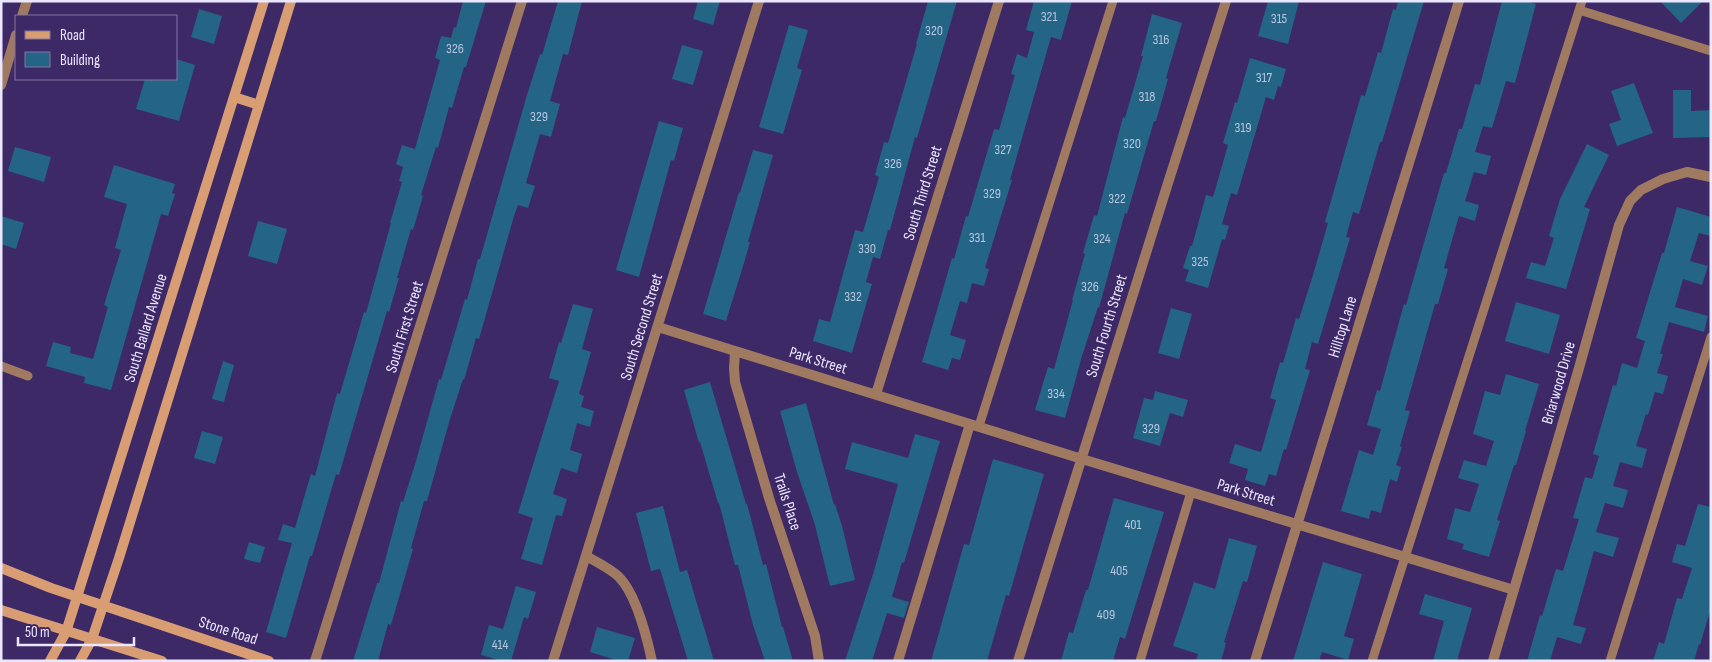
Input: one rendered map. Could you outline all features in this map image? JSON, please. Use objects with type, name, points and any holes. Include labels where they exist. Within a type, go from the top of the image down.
[{"type":"main road","name":"South Ballard Avenue","points":[[50,661],[66,632],[264,1]]},
{"type":"main road","points":[[80,661],[92,640],[104,605],[291,1]]},
{"type":"main road","points":[[234,97],[259,105]]},
{"type":"main road","name":"Stone Road","points":[[1,568],[51,588],[269,661]]},
{"type":"main road","points":[[1,610],[162,661]]},
{"type":"street","points":[[22,15],[27,1]]},
{"type":"street","name":"South First Street","points":[[315,661],[522,1]]},
{"type":"street","name":"South Second Street","points":[[554,661],[759,1]]},
{"type":"street","name":"South Third Street","points":[[876,394],[999,1]]},
{"type":"street","name":"South Fourth Street","points":[[1018,661],[1226,1]]},
{"type":"street","name":"Hilltop Lane","points":[[1255,661],[1299,524],[1459,1]]},
{"type":"street","points":[[1,85],[15,38]]},
{"type":"street","name":"Briarwood Drive","points":[[1493,661],[1577,377],[1619,224],[1630,200],[1641,190],[1663,179],[1687,172],[1711,177]]},
{"type":"street","name":"Park Street","points":[[658,327],[1082,459],[1514,590]]},
{"type":"street","name":"Trails Place","points":[[735,352],[735,382],[769,498],[815,636],[819,661]]},
{"type":"street","points":[[898,661],[974,425]]},
{"type":"street","points":[[586,556],[620,577],[631,595],[646,633],[652,661]]},
{"type":"lane","points":[[974,425],[1024,287],[1113,1]]},
{"type":"lane","points":[[1372,661],[1580,6],[1711,51]]},
{"type":"lane","points":[[1610,661],[1711,338]]},
{"type":"lane","points":[[1,366],[28,376]]},
{"type":"lane","points":[[1140,661],[1191,492]]},
{"type":"building","points":[[463,1],[486,1],[452,108],[449,107],[438,148],[436,147],[421,195],[423,196],[413,230],[411,229],[397,278],[399,278],[389,312],[387,311],[339,475],[336,474],[286,638],[266,632],[292,543],[278,540],[283,524],[295,528],[311,474],[315,476],[337,393],[340,394],[364,312],[366,313],[402,182],[399,181],[403,167],[396,164],[402,145],[415,149],[440,60],[435,58],[441,36],[451,38],[454,27],[456,28]]},
{"type":"building","points":[[558,1],[582,1],[568,55],[563,54],[550,101],[560,104],[551,137],[540,134],[526,183],[535,186],[528,208],[518,205],[514,216],[479,339],[476,338],[450,419],[427,501],[424,501],[411,548],[413,549],[391,625],[388,624],[378,661],[353,661],[377,583],[379,583],[401,501],[403,502],[416,461],[439,379],[441,380],[465,299],[467,300],[478,259],[480,259],[527,95],[540,54],[542,55]]},
{"type":"building","points":[[698,1],[720,1],[713,25],[693,19]]},
{"type":"building","points":[[928,1],[957,1],[917,138],[915,137],[890,230],[888,230],[880,259],[873,257],[866,282],[872,284],[852,353],[813,341],[819,319],[830,322],[855,230],[863,232],[879,177],[875,175],[884,142],[888,143]]},
{"type":"building","points":[[1034,1],[1072,1],[1061,40],[1051,37],[1010,180],[1012,180],[985,268],[989,269],[984,286],[972,283],[967,303],[960,301],[950,335],[966,340],[960,360],[952,358],[948,370],[922,362],[952,258],[954,259],[966,216],[968,217],[994,129],[999,130],[1015,75],[1011,74],[1017,54],[1027,58],[1034,32],[1026,30]]},
{"type":"building","points":[[1268,1],[1299,1],[1288,44],[1258,36]]},
{"type":"building","points":[[1398,1],[1424,1],[1359,214],[1353,212],[1346,237],[1350,238],[1318,344],[1312,342],[1305,369],[1310,370],[1286,450],[1284,449],[1276,476],[1269,474],[1265,486],[1245,480],[1248,469],[1229,463],[1235,444],[1261,452],[1276,400],[1270,398],[1280,362],[1283,363],[1296,318],[1299,319],[1313,275],[1328,223],[1325,222],[1361,95],[1365,96],[1378,52],[1381,53],[1393,9],[1396,10]]},
{"type":"building","points":[[1502,1],[1527,1],[1536,4],[1515,83],[1506,81],[1492,128],[1483,126],[1475,152],[1491,156],[1486,175],[1474,172],[1465,201],[1479,205],[1475,221],[1459,216],[1444,268],[1448,269],[1438,304],[1435,304],[1405,410],[1410,411],[1396,465],[1401,467],[1397,482],[1390,479],[1381,513],[1371,510],[1369,519],[1341,511],[1359,450],[1373,455],[1381,429],[1367,425],[1377,390],[1380,391],[1444,173],[1446,173],[1459,129],[1462,129],[1475,84],[1480,85]]},
{"type":"building","points":[[1660,1],[1703,1],[1681,23]]},
{"type":"building","points":[[199,9],[222,16],[214,44],[191,37]]},
{"type":"building","points":[[1152,14],[1182,23],[1156,121],[1154,121],[1127,214],[1125,213],[1099,308],[1082,356],[1065,418],[1035,410],[1048,367],[1054,369],[1085,254],[1083,253],[1094,215],[1097,216],[1123,117],[1125,118],[1143,56],[1141,56]]},
{"type":"building","points":[[789,25],[808,30],[797,68],[802,70],[783,134],[759,127]]},
{"type":"building","points":[[682,45],[703,51],[693,85],[672,79]]},
{"type":"building","points":[[1250,58],[1286,69],[1281,87],[1278,86],[1274,100],[1266,97],[1237,195],[1231,193],[1222,224],[1229,226],[1225,240],[1222,239],[1208,288],[1185,281],[1189,270],[1183,268],[1190,246],[1192,246],[1206,195],[1213,197],[1228,145],[1223,143]]},
{"type":"building","points":[[178,60],[195,65],[179,121],[136,109],[145,80],[178,80]]},
{"type":"building","points":[[1634,83],[1653,133],[1617,146],[1609,124],[1621,120],[1611,91]]},
{"type":"building","points":[[1673,90],[1691,90],[1691,111],[1711,110],[1711,137],[1673,138]]},
{"type":"building","points":[[659,121],[683,128],[674,161],[671,160],[639,277],[616,270]]},
{"type":"building","points":[[1587,144],[1609,155],[1584,207],[1590,209],[1566,289],[1526,278],[1531,262],[1545,266],[1554,238],[1549,236],[1560,199]]},
{"type":"building","points":[[15,147],[51,157],[44,182],[8,171]]},
{"type":"building","points":[[753,150],[773,155],[748,242],[750,242],[726,321],[703,314]]},
{"type":"building","points":[[114,165],[175,184],[172,193],[175,194],[168,216],[161,214],[111,390],[84,383],[85,377],[46,366],[53,342],[71,347],[70,353],[93,359],[108,307],[104,305],[121,250],[115,248],[127,204],[104,197]]},
{"type":"building","points":[[1677,207],[1711,217],[1711,236],[1699,233],[1690,261],[1708,266],[1702,285],[1683,279],[1675,307],[1708,316],[1704,332],[1669,322],[1657,373],[1668,376],[1663,394],[1655,392],[1636,446],[1647,449],[1642,468],[1620,462],[1613,486],[1628,490],[1623,508],[1605,503],[1596,532],[1619,538],[1613,557],[1594,551],[1573,625],[1586,628],[1581,644],[1557,637],[1550,661],[1527,661],[1556,569],[1563,571],[1579,519],[1573,518],[1585,477],[1592,479],[1599,456],[1593,454],[1613,385],[1616,386],[1622,363],[1637,368],[1645,341],[1636,338]]},
{"type":"building","points":[[1,216],[24,223],[16,249],[1,244]]},
{"type":"building","points":[[258,221],[287,229],[277,264],[248,256]]},
{"type":"building","points":[[1516,302],[1560,315],[1549,354],[1505,341]]},
{"type":"building","points":[[573,304],[593,309],[582,349],[591,352],[579,394],[584,396],[581,407],[594,411],[590,427],[577,423],[570,450],[582,454],[577,473],[561,468],[553,494],[567,499],[562,516],[556,515],[542,565],[521,559],[533,518],[518,513],[559,381],[549,378],[559,342],[561,343]]},
{"type":"building","points":[[1171,308],[1192,314],[1179,359],[1158,353]]},
{"type":"building","points":[[223,361],[234,365],[224,402],[212,399]]},
{"type":"building","points":[[1506,374],[1539,384],[1516,465],[1514,465],[1497,520],[1500,521],[1489,557],[1462,549],[1464,544],[1447,539],[1455,508],[1470,512],[1479,484],[1458,478],[1464,460],[1486,466],[1494,441],[1473,434],[1485,391],[1500,395]]},
{"type":"building","points":[[710,382],[747,504],[763,565],[766,564],[793,661],[765,661],[753,625],[738,565],[735,565],[719,503],[684,390]]},
{"type":"building","points":[[1155,391],[1188,400],[1183,417],[1170,413],[1160,446],[1133,438],[1144,398],[1153,400]]},
{"type":"building","points":[[806,403],[834,505],[842,526],[855,580],[830,586],[815,525],[797,472],[780,411]]},
{"type":"building","points":[[202,431],[223,437],[215,464],[194,458]]},
{"type":"building","points":[[915,434],[940,441],[892,597],[909,602],[904,618],[887,613],[872,661],[845,661],[874,571],[898,484],[845,469],[852,442],[908,458]]},
{"type":"building","points":[[993,459],[1044,474],[1009,596],[1006,595],[987,661],[931,661],[964,544],[969,545]]},
{"type":"building","points":[[1114,498],[1164,512],[1125,639],[1120,637],[1113,661],[1061,661],[1069,632],[1073,633],[1086,590],[1088,590]]},
{"type":"building","points":[[1698,504],[1711,507],[1711,608],[1694,661],[1653,661],[1659,642],[1664,644],[1677,598],[1682,599],[1692,568],[1672,562],[1677,544],[1685,546]]},
{"type":"building","points":[[663,506],[680,572],[687,570],[714,661],[688,661],[660,569],[651,571],[636,513]]},
{"type":"building","points":[[1229,538],[1257,546],[1247,582],[1243,581],[1224,642],[1226,643],[1221,661],[1196,661],[1198,654],[1173,646],[1194,582],[1215,589]]},
{"type":"building","points":[[249,542],[265,547],[260,563],[244,559]]},
{"type":"building","points":[[1323,562],[1362,574],[1344,636],[1354,639],[1348,660],[1322,652],[1319,661],[1293,661]]},
{"type":"building","points":[[516,586],[536,592],[528,619],[524,617],[511,661],[502,661],[481,655],[489,625],[503,629]]},
{"type":"building","points":[[1425,594],[1472,608],[1457,661],[1433,661],[1444,621],[1419,614]]},
{"type":"building","points":[[597,627],[635,638],[628,661],[619,661],[590,652]]}]
